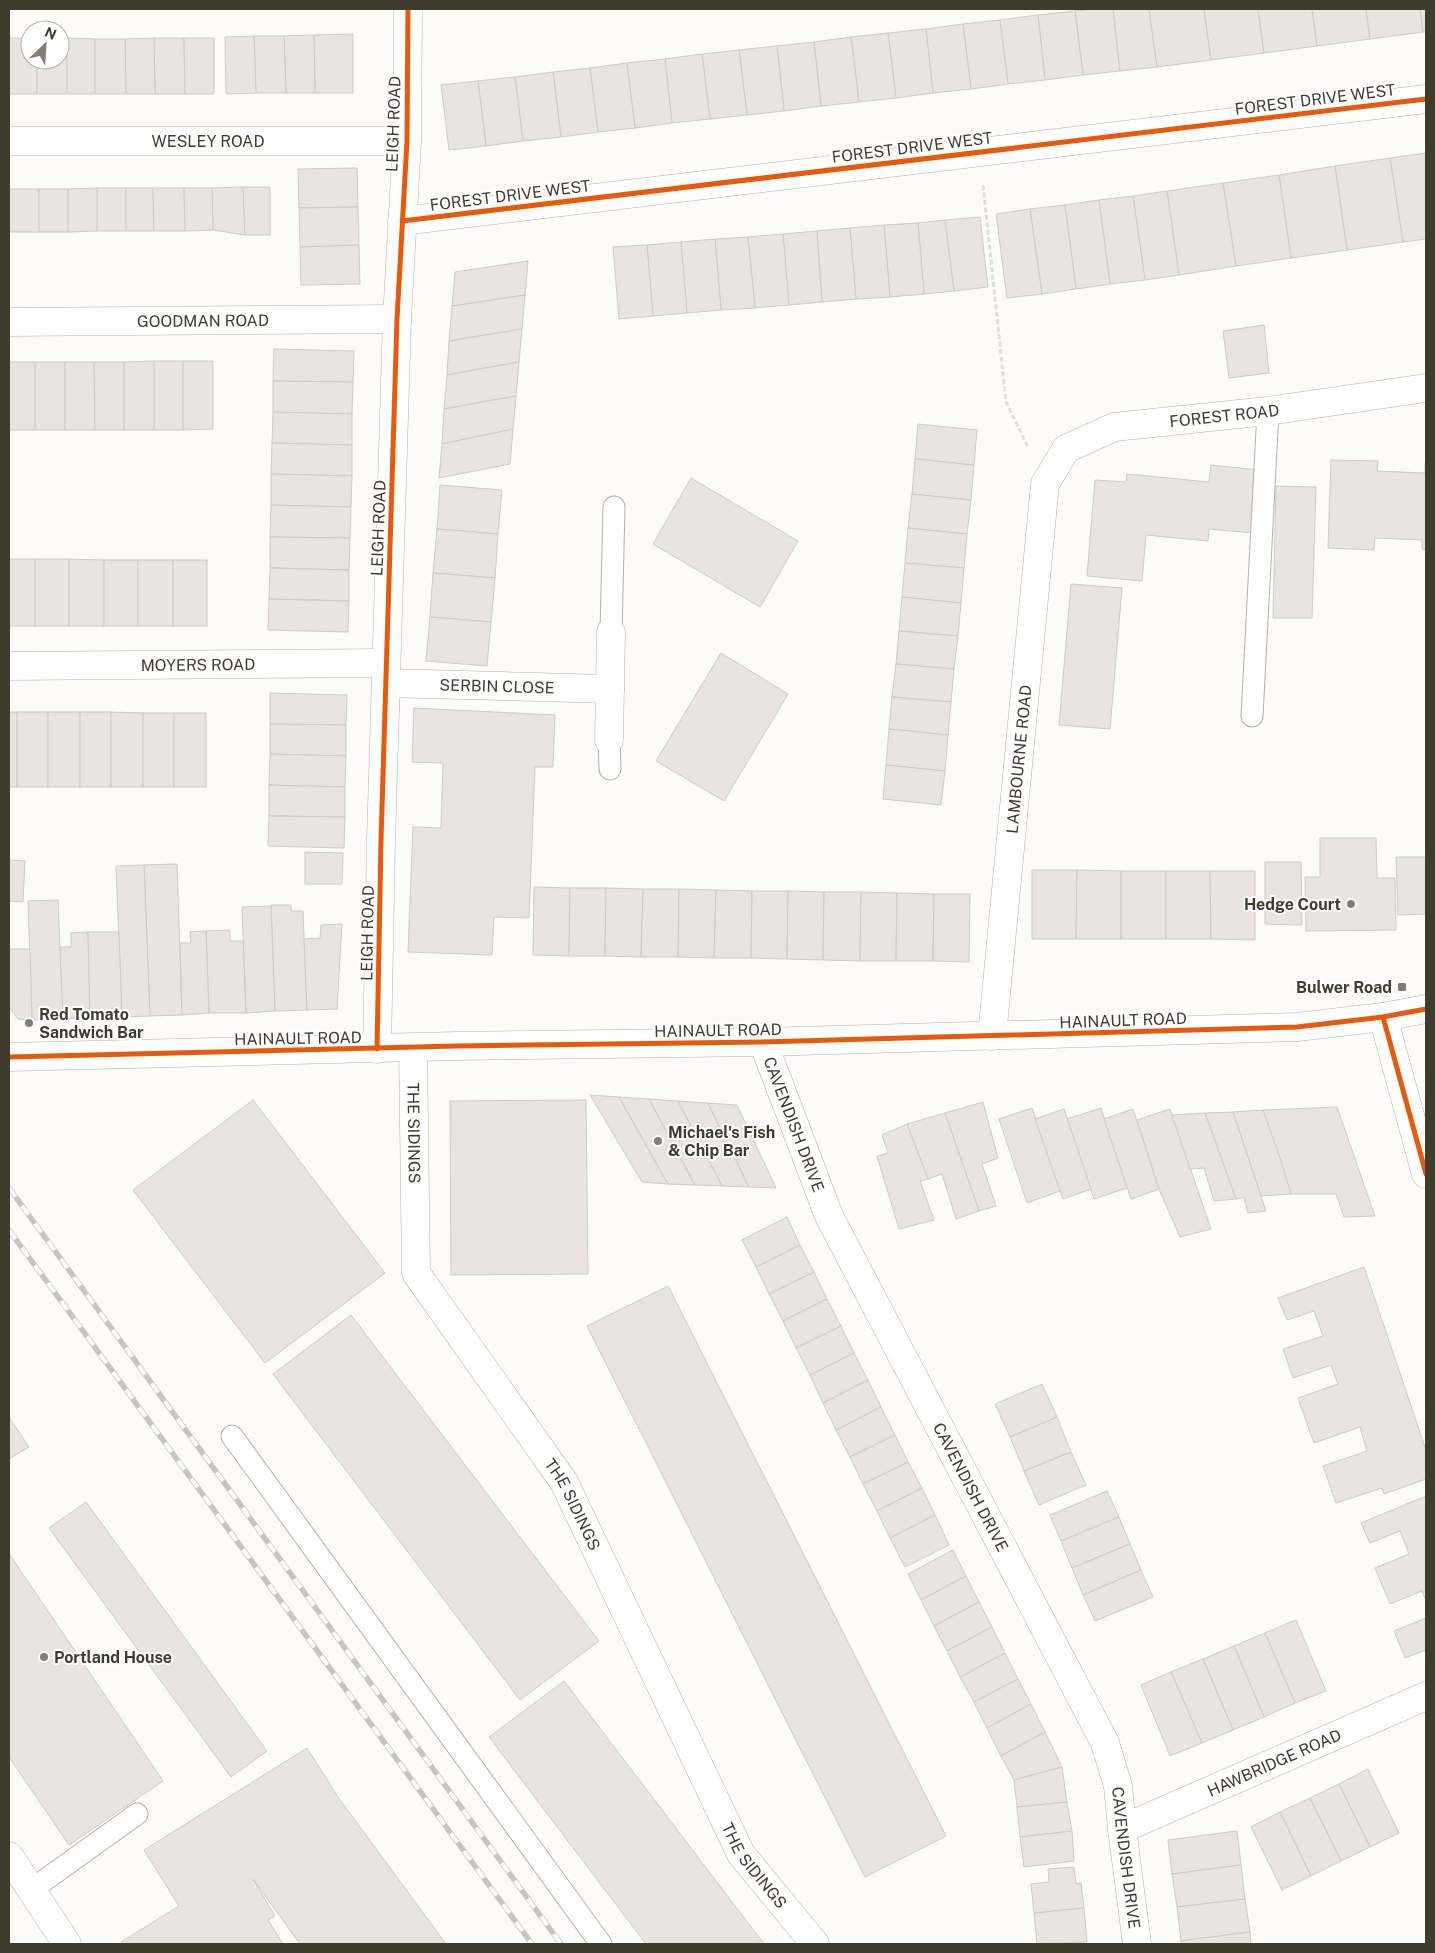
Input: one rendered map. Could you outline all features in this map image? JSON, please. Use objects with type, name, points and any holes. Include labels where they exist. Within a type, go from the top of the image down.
[{"type":"street","name":"LEIGH ROAD","points":[[377,1049],[397,318],[407,141],[408,9]]},
{"type":"street","name":"FOREST DRIVE WEST","points":[[402,221],[1426,99]]},
{"type":"street","name":"WESLEY ROAD","points":[[9,141],[407,141]]},
{"type":"street","name":"GOODMAN ROAD","points":[[9,322],[397,318]]},
{"type":"street","name":"FOREST ROAD","points":[[1045,484],[1066,449],[1114,427],[1268,411],[1426,388]]},
{"type":"street","name":"LAMBOURNE ROAD","points":[[992,1036],[1045,484]]},
{"type":"street","points":[[609,740],[611,632]]},
{"type":"street","name":"MOYERS ROAD","points":[[9,666],[386,673]]},
{"type":"street","name":"SERBIN CLOSE","points":[[386,673],[610,689]]},
{"type":"street","name":"HAINAULT ROAD","points":[[9,1057],[763,1042],[1297,1027],[1383,1017],[1426,1009]]},
{"type":"street","points":[[1383,1017],[1426,1174]]},
{"type":"street","name":"CAVENDISH DRIVE","points":[[763,1042],[830,1216],[1105,1743],[1118,1786],[1137,1944]]},
{"type":"street","name":"THE SIDINGS","points":[[413,1048],[416,1273],[564,1482],[741,1854],[815,1944]]},
{"type":"street","name":"HAWBRIDGE ROAD","points":[[1122,1829],[1426,1696]]},
{"type":"street","points":[[9,1856],[67,1944]]},
{"type":"lane","points":[[1252,716],[1268,411]]},
{"type":"lane","points":[[611,632],[614,507]]},
{"type":"lane","points":[[609,740],[610,769]]},
{"type":"lane","points":[[232,1436],[601,1944]]},
{"type":"lane","points":[[31,1890],[137,1814]]},
{"type":"path","points":[[983,185],[1006,402],[1045,484]]},
{"type":"building","points":[[1113,9],[1120,71],[1083,75],[1075,11]]},
{"type":"building","points":[[1113,9],[1149,9],[1157,67],[1120,71]]},
{"type":"building","points":[[1149,9],[1204,9],[1211,60],[1157,67]]},
{"type":"building","points":[[1204,9],[1258,9],[1264,53],[1211,60]]},
{"type":"building","points":[[1258,9],[1312,9],[1317,46],[1264,53]]},
{"type":"building","points":[[1312,9],[1366,9],[1370,39],[1317,46]]},
{"type":"building","points":[[1366,9],[1420,9],[1423,32],[1370,39]]},
{"type":"building","points":[[1420,9],[1426,9],[1426,32],[1423,32]]},
{"type":"building","points":[[1075,11],[1083,75],[1045,80],[1038,15]]},
{"type":"building","points":[[1038,15],[1045,80],[1008,84],[1000,20]]},
{"type":"building","points":[[1000,20],[1008,84],[971,89],[963,24]]},
{"type":"building","points":[[963,24],[971,89],[933,93],[926,29]]},
{"type":"building","points":[[926,29],[933,93],[896,98],[888,33]]},
{"type":"building","points":[[888,33],[896,98],[859,102],[851,37]]},
{"type":"building","points":[[353,34],[353,93],[315,93],[314,35]]},
{"type":"building","points":[[314,35],[315,93],[286,93],[284,36]]},
{"type":"building","points":[[254,36],[284,36],[286,93],[256,93]]},
{"type":"building","points":[[254,36],[256,93],[226,94],[225,37]]},
{"type":"building","points":[[851,37],[859,102],[821,106],[814,42]]},
{"type":"building","points":[[9,38],[20,38],[20,70],[37,70],[37,94],[9,94]]},
{"type":"building","points":[[70,38],[95,39],[95,94],[67,94],[67,70],[70,70]]},
{"type":"building","points":[[154,38],[184,38],[185,94],[155,94]]},
{"type":"building","points":[[154,38],[155,94],[126,94],[125,39]]},
{"type":"building","points":[[184,38],[214,38],[214,94],[185,94]]},
{"type":"building","points":[[95,39],[125,39],[126,94],[95,94]]},
{"type":"building","points":[[814,42],[821,106],[784,111],[777,46]]},
{"type":"building","points":[[777,46],[784,111],[747,115],[739,50]]},
{"type":"building","points":[[739,50],[747,115],[710,119],[702,54]]},
{"type":"building","points":[[702,54],[710,119],[672,123],[665,59]]},
{"type":"building","points":[[665,59],[672,123],[635,128],[627,63]]},
{"type":"building","points":[[627,63],[635,128],[598,132],[590,68]]},
{"type":"building","points":[[590,68],[598,132],[561,137],[553,72]]},
{"type":"building","points":[[37,70],[67,70],[67,94],[37,94]]},
{"type":"building","points":[[553,72],[561,137],[523,141],[515,77]]},
{"type":"building","points":[[515,77],[523,141],[486,146],[478,81]]},
{"type":"building","points":[[478,81],[486,146],[449,150],[441,85]]},
{"type":"building","points":[[1426,153],[1426,239],[1403,242],[1390,158]]},
{"type":"building","points":[[1390,158],[1403,242],[1347,250],[1335,166]]},
{"type":"building","points":[[1335,166],[1347,250],[1291,258],[1279,175]]},
{"type":"building","points":[[357,168],[358,207],[299,208],[298,169]]},
{"type":"building","points":[[1279,175],[1291,258],[1236,266],[1223,183]]},
{"type":"building","points":[[1223,183],[1236,266],[1179,275],[1167,191]]},
{"type":"building","points":[[243,187],[245,235],[213,230],[212,188]]},
{"type":"building","points":[[243,187],[270,187],[270,235],[245,235]]},
{"type":"building","points":[[97,188],[126,188],[126,231],[97,231]]},
{"type":"building","points":[[97,188],[97,231],[68,232],[68,189]]},
{"type":"building","points":[[126,188],[153,188],[154,231],[126,231]]},
{"type":"building","points":[[153,188],[184,188],[185,231],[154,231]]},
{"type":"building","points":[[184,188],[212,188],[213,230],[185,231]]},
{"type":"building","points":[[9,189],[39,189],[39,232],[9,232]]},
{"type":"building","points":[[39,189],[68,189],[68,232],[39,232]]},
{"type":"building","points":[[1167,191],[1179,275],[1145,280],[1133,196]]},
{"type":"building","points":[[1133,196],[1145,280],[1110,284],[1099,200]]},
{"type":"building","points":[[1099,200],[1110,284],[1076,289],[1065,205]]},
{"type":"building","points":[[1065,205],[1076,289],[1042,294],[1030,209]]},
{"type":"building","points":[[358,207],[359,245],[300,247],[299,208]]},
{"type":"building","points":[[1030,209],[1042,294],[1007,298],[996,214]]},
{"type":"building","points":[[980,217],[988,287],[954,291],[945,220]]},
{"type":"building","points":[[945,220],[954,291],[924,294],[918,223]]},
{"type":"building","points":[[918,223],[924,294],[890,297],[884,225]]},
{"type":"building","points":[[884,225],[890,297],[856,299],[850,228]]},
{"type":"building","points":[[850,228],[856,299],[822,302],[817,231]]},
{"type":"building","points":[[817,231],[822,302],[789,305],[783,234]]},
{"type":"building","points":[[783,234],[789,305],[755,308],[748,237]]},
{"type":"building","points":[[748,237],[755,308],[721,310],[715,239]]},
{"type":"building","points":[[715,239],[721,310],[687,313],[681,242]]},
{"type":"building","points":[[681,242],[687,313],[653,316],[647,245]]},
{"type":"building","points":[[359,245],[360,284],[301,285],[300,247]]},
{"type":"building","points":[[647,245],[653,316],[619,319],[613,247]]},
{"type":"building","points":[[528,261],[525,295],[452,306],[455,272]]},
{"type":"building","points":[[525,295],[522,329],[449,341],[452,306]]},
{"type":"building","points":[[1264,325],[1269,373],[1229,378],[1223,331]]},
{"type":"building","points":[[522,329],[519,362],[447,375],[449,341]]},
{"type":"building","points":[[274,349],[354,351],[353,382],[273,381]]},
{"type":"building","points":[[154,361],[183,361],[183,430],[154,430]]},
{"type":"building","points":[[154,361],[154,430],[124,430],[124,362]]},
{"type":"building","points":[[183,361],[213,361],[213,429],[183,430]]},
{"type":"building","points":[[9,362],[35,362],[35,430],[9,430]]},
{"type":"building","points":[[35,362],[65,362],[65,430],[35,430]]},
{"type":"building","points":[[65,362],[94,362],[95,430],[65,430]]},
{"type":"building","points":[[94,362],[124,362],[124,430],[95,430]]},
{"type":"building","points":[[519,362],[516,396],[444,409],[447,375]]},
{"type":"building","points":[[273,381],[353,382],[352,414],[273,412]]},
{"type":"building","points":[[516,396],[513,429],[442,444],[444,409]]},
{"type":"building","points":[[273,412],[352,414],[352,445],[272,443]]},
{"type":"building","points":[[918,424],[977,430],[974,465],[915,459]]},
{"type":"building","points":[[513,429],[510,464],[439,478],[442,444]]},
{"type":"building","points":[[272,443],[352,445],[352,476],[271,474]]},
{"type":"building","points":[[915,459],[974,465],[971,500],[912,494]]},
{"type":"building","points":[[1331,460],[1378,461],[1377,471],[1425,473],[1426,463],[1426,550],[1422,549],[1422,540],[1375,538],[1374,550],[1328,548]]},
{"type":"building","points":[[1211,465],[1259,470],[1253,533],[1209,529],[1208,541],[1146,535],[1142,581],[1087,576],[1095,480],[1126,482],[1127,474],[1209,482]]},
{"type":"building","points":[[271,474],[352,476],[351,507],[271,505]]},
{"type":"building","points":[[691,478],[798,541],[760,607],[653,544]]},
{"type":"building","points":[[440,485],[502,490],[498,534],[437,529]]},
{"type":"building","points":[[1276,486],[1316,487],[1312,618],[1273,618]]},
{"type":"building","points":[[912,494],[971,500],[967,534],[908,528]]},
{"type":"building","points":[[271,505],[351,507],[350,538],[270,537]]},
{"type":"building","points":[[908,528],[967,534],[964,568],[905,563]]},
{"type":"building","points":[[437,529],[498,534],[495,578],[433,573]]},
{"type":"building","points":[[270,537],[350,538],[349,570],[270,568]]},
{"type":"building","points":[[9,559],[35,559],[35,626],[9,626]]},
{"type":"building","points":[[35,559],[69,559],[69,626],[35,626]]},
{"type":"building","points":[[69,559],[104,560],[104,626],[69,626]]},
{"type":"building","points":[[104,560],[138,560],[138,626],[104,626]]},
{"type":"building","points":[[138,560],[173,560],[173,626],[138,626]]},
{"type":"building","points":[[173,560],[207,560],[207,626],[173,626]]},
{"type":"building","points":[[905,563],[964,568],[961,603],[902,597]]},
{"type":"building","points":[[270,568],[349,570],[349,601],[269,599]]},
{"type":"building","points":[[433,573],[495,578],[491,622],[430,617]]},
{"type":"building","points":[[1071,584],[1122,588],[1110,729],[1059,725]]},
{"type":"building","points":[[902,597],[961,603],[958,636],[899,631]]},
{"type":"building","points":[[269,599],[349,601],[348,632],[268,630]]},
{"type":"building","points":[[430,617],[491,622],[487,666],[426,661]]},
{"type":"building","points":[[899,631],[958,636],[954,669],[896,664]]},
{"type":"building","points":[[721,653],[788,694],[724,801],[656,761]]},
{"type":"building","points":[[896,664],[954,669],[951,702],[892,697]]},
{"type":"building","points":[[270,693],[347,695],[346,725],[270,724]]},
{"type":"building","points":[[892,697],[951,702],[948,735],[889,729]]},
{"type":"building","points":[[414,708],[555,715],[553,767],[535,767],[529,918],[494,917],[492,955],[408,952],[413,827],[441,828],[443,763],[412,762]]},
{"type":"building","points":[[9,712],[17,712],[17,787],[9,787]]},
{"type":"building","points":[[17,712],[48,712],[48,787],[17,787]]},
{"type":"building","points":[[48,712],[80,712],[80,787],[48,787]]},
{"type":"building","points":[[80,712],[111,712],[111,787],[80,787]]},
{"type":"building","points":[[111,712],[143,713],[143,787],[111,787]]},
{"type":"building","points":[[143,713],[174,713],[174,787],[143,787]]},
{"type":"building","points":[[174,713],[206,713],[206,787],[174,787]]},
{"type":"building","points":[[270,724],[346,725],[346,756],[270,754]]},
{"type":"building","points":[[889,729],[948,735],[945,771],[886,765]]},
{"type":"building","points":[[270,754],[346,756],[345,787],[269,785]]},
{"type":"building","points":[[886,765],[945,771],[941,805],[883,799]]},
{"type":"building","points":[[269,785],[345,787],[345,817],[269,816]]},
{"type":"building","points":[[269,816],[345,817],[344,848],[268,846]]},
{"type":"building","name":"Hedge Court","points":[[1320,838],[1376,838],[1377,878],[1395,878],[1396,930],[1306,931],[1305,877],[1320,877]]},
{"type":"building","points":[[305,852],[343,853],[342,884],[305,884]]},
{"type":"building","points":[[1396,857],[1426,857],[1426,914],[1398,915]]},
{"type":"building","points":[[9,860],[25,861],[23,902],[9,901]]},
{"type":"building","points":[[1265,862],[1301,862],[1302,925],[1265,924]]},
{"type":"building","points":[[177,864],[182,1015],[150,1016],[144,865]]},
{"type":"building","points":[[144,865],[150,1016],[122,1017],[116,866]]},
{"type":"building","points":[[1032,870],[1077,870],[1076,939],[1032,939]]},
{"type":"building","points":[[1077,870],[1121,871],[1121,939],[1076,939]]},
{"type":"building","points":[[1121,871],[1166,871],[1166,939],[1121,939]]},
{"type":"building","points":[[1166,871],[1210,871],[1211,939],[1166,939]]},
{"type":"building","points":[[1210,871],[1255,871],[1255,940],[1211,939]]},
{"type":"building","points":[[534,887],[570,888],[569,956],[533,955]]},
{"type":"building","points":[[570,888],[606,888],[605,956],[569,956]]},
{"type":"building","points":[[606,888],[643,889],[641,957],[605,956]]},
{"type":"building","points":[[643,889],[679,889],[678,957],[641,957]]},
{"type":"building","points":[[679,889],[716,890],[714,958],[678,957]]},
{"type":"building","points":[[716,890],[752,891],[751,958],[714,958]]},
{"type":"building","points":[[752,891],[788,891],[787,959],[751,958]]},
{"type":"building","points":[[788,891],[824,892],[823,960],[787,959]]},
{"type":"building","points":[[824,892],[861,892],[860,961],[823,960]]},
{"type":"building","points":[[861,892],[897,893],[896,961],[860,961]]},
{"type":"building","points":[[897,893],[934,894],[933,961],[896,961]]},
{"type":"building","points":[[934,894],[970,894],[969,962],[933,961]]},
{"type":"building","points":[[58,900],[63,1019],[32,1020],[28,901]]},
{"type":"building","points":[[271,905],[291,905],[291,911],[303,911],[307,1010],[275,1011]]},
{"type":"building","points":[[271,906],[275,1011],[246,1013],[242,907]]},
{"type":"building","points":[[342,924],[337,1009],[307,1010],[304,939],[320,938],[321,925]]},
{"type":"building","points":[[230,930],[230,941],[243,941],[246,1013],[209,1013],[206,931]]},
{"type":"building","points":[[206,931],[209,1013],[182,1015],[180,943],[191,943],[190,932]]},
{"type":"building","points":[[88,932],[90,1018],[63,1019],[60,947],[71,947],[71,933]]},
{"type":"building","points":[[88,932],[119,932],[122,1017],[90,1018]]},
{"type":"building","points":[[9,949],[30,949],[32,1020],[18,1019],[9,1007]]},
{"type":"building","points":[[590,1095],[619,1097],[668,1184],[642,1182]]},
{"type":"building","name":"Michael's Fish & Chip Bar","points":[[619,1097],[649,1099],[695,1185],[668,1184]]},
{"type":"building","points":[[649,1099],[678,1101],[722,1186],[695,1185]]},
{"type":"building","points":[[253,1100],[385,1273],[265,1363],[133,1190]]},
{"type":"building","points":[[586,1100],[588,1274],[451,1275],[450,1101]]},
{"type":"building","points":[[678,1101],[708,1103],[749,1187],[722,1186]]},
{"type":"building","points":[[983,1102],[998,1158],[982,1164],[996,1206],[979,1211],[945,1113]]},
{"type":"building","points":[[708,1103],[737,1105],[776,1188],[749,1187]]},
{"type":"building","points":[[1337,1107],[1375,1216],[1344,1217],[1336,1194],[1291,1194],[1263,1110]]},
{"type":"building","points":[[1032,1108],[1060,1191],[1027,1203],[999,1119]]},
{"type":"building","points":[[1101,1108],[1127,1188],[1094,1199],[1067,1119]]},
{"type":"building","points":[[1064,1109],[1091,1189],[1063,1199],[1035,1119]]},
{"type":"building","points":[[1133,1109],[1159,1189],[1131,1199],[1104,1119]]},
{"type":"building","points":[[1170,1109],[1211,1229],[1180,1237],[1159,1189],[1137,1120]]},
{"type":"building","points":[[1263,1110],[1291,1194],[1261,1196],[1233,1112]]},
{"type":"building","points":[[1233,1112],[1266,1211],[1248,1213],[1244,1197],[1236,1199],[1205,1113]]},
{"type":"building","points":[[945,1113],[979,1211],[956,1219],[942,1174],[928,1179],[907,1124]]},
{"type":"building","points":[[1205,1113],[1236,1199],[1214,1201],[1204,1168],[1190,1169],[1172,1115]]},
{"type":"building","points":[[907,1124],[928,1179],[920,1181],[934,1220],[899,1229],[877,1156],[888,1153],[882,1135]]},
{"type":"building","points":[[787,1217],[800,1245],[756,1267],[742,1240]]},
{"type":"building","points":[[800,1245],[814,1272],[769,1294],[756,1267]]},
{"type":"building","points":[[1364,1267],[1426,1450],[1426,1479],[1384,1494],[1382,1488],[1336,1503],[1323,1466],[1367,1451],[1360,1427],[1314,1443],[1298,1398],[1338,1384],[1331,1365],[1293,1378],[1283,1349],[1323,1336],[1314,1311],[1287,1320],[1278,1298]]},
{"type":"building","points":[[814,1272],[827,1299],[783,1321],[769,1294]]},
{"type":"building","points":[[668,1286],[946,1836],[865,1877],[587,1326]]},
{"type":"building","points":[[827,1299],[841,1326],[796,1348],[783,1321]]},
{"type":"building","points":[[351,1315],[599,1641],[520,1700],[273,1374]]},
{"type":"building","points":[[841,1326],[854,1353],[810,1375],[796,1348]]},
{"type":"building","points":[[854,1353],[868,1380],[823,1403],[810,1375]]},
{"type":"building","points":[[868,1380],[881,1407],[836,1430],[823,1403]]},
{"type":"building","points":[[1042,1384],[1057,1417],[1010,1437],[995,1404]]},
{"type":"building","points":[[881,1407],[895,1435],[850,1457],[836,1430]]},
{"type":"building","points":[[9,1417],[29,1447],[9,1459]]},
{"type":"building","points":[[1057,1417],[1071,1452],[1024,1471],[1010,1437]]},
{"type":"building","points":[[895,1435],[908,1462],[863,1484],[850,1457]]},
{"type":"building","points":[[1071,1452],[1086,1485],[1039,1505],[1024,1471]]},
{"type":"building","points":[[908,1462],[922,1488],[877,1511],[863,1484]]},
{"type":"building","points":[[922,1488],[935,1515],[890,1538],[877,1511]]},
{"type":"building","points":[[1107,1491],[1119,1517],[1061,1541],[1050,1515]]},
{"type":"building","points":[[1426,1496],[1426,1601],[1422,1591],[1390,1604],[1375,1568],[1409,1554],[1400,1531],[1370,1543],[1361,1523]]},
{"type":"building","points":[[86,1502],[267,1751],[231,1777],[49,1528]]},
{"type":"building","points":[[935,1515],[949,1545],[905,1567],[890,1538]]},
{"type":"building","points":[[1119,1517],[1130,1544],[1072,1568],[1061,1541]]},
{"type":"building","points":[[1130,1544],[1141,1570],[1083,1595],[1072,1568]]},
{"type":"building","points":[[953,1550],[966,1576],[921,1600],[908,1574]]},
{"type":"building","name":"Portland House","points":[[10,1555],[163,1781],[69,1845],[9,1757]]},
{"type":"building","points":[[1141,1570],[1153,1597],[1095,1621],[1083,1595]]},
{"type":"building","points":[[966,1576],[979,1602],[934,1626],[921,1600]]},
{"type":"building","points":[[979,1602],[992,1627],[947,1651],[934,1626]]},
{"type":"building","points":[[1426,1618],[1426,1650],[1405,1658],[1394,1631]]},
{"type":"building","points":[[1296,1620],[1326,1691],[1295,1703],[1265,1633]]},
{"type":"building","points":[[992,1627],[1005,1653],[960,1677],[947,1651]]},
{"type":"building","points":[[1265,1633],[1295,1703],[1264,1717],[1234,1646]]},
{"type":"building","points":[[1234,1646],[1264,1717],[1233,1730],[1203,1659]]},
{"type":"building","points":[[1005,1653],[1018,1679],[974,1702],[960,1677]]},
{"type":"building","points":[[1203,1659],[1233,1730],[1202,1743],[1171,1672]]},
{"type":"building","points":[[1171,1672],[1202,1743],[1170,1756],[1141,1685]]},
{"type":"building","points":[[1018,1679],[1031,1704],[987,1728],[974,1702]]},
{"type":"building","points":[[564,1681],[764,1944],[646,1944],[489,1737]]},
{"type":"building","points":[[1031,1704],[1045,1732],[1001,1756],[987,1728]]},
{"type":"building","points":[[1045,1732],[1062,1767],[1014,1780],[1001,1756]]},
{"type":"building","points":[[307,1748],[338,1797],[446,1944],[300,1944],[253,1879],[275,1916],[268,1920],[283,1944],[123,1944],[121,1942],[179,1906],[144,1850]]},
{"type":"building","points":[[1062,1767],[1067,1802],[1017,1807],[1014,1780]]},
{"type":"building","points":[[1368,1769],[1399,1833],[1370,1847],[1339,1784]]},
{"type":"building","points":[[1339,1784],[1370,1847],[1341,1861],[1310,1798]]},
{"type":"building","points":[[1310,1798],[1341,1861],[1311,1876],[1280,1812]]},
{"type":"building","points":[[1067,1802],[1072,1831],[1020,1837],[1017,1807]]},
{"type":"building","points":[[1280,1812],[1311,1876],[1282,1890],[1251,1827]]},
{"type":"building","points":[[1072,1831],[1074,1861],[1024,1867],[1020,1837]]},
{"type":"building","points":[[1237,1831],[1241,1865],[1172,1874],[1168,1840]]},
{"type":"building","points":[[1241,1865],[1245,1899],[1177,1907],[1172,1874]]},
{"type":"building","points":[[1074,1867],[1076,1884],[1081,1883],[1084,1908],[1034,1913],[1031,1884],[1049,1882],[1048,1869]]},
{"type":"building","points":[[1245,1899],[1250,1932],[1181,1941],[1177,1907]]},
{"type":"building","points":[[1084,1908],[1087,1942],[1037,1944],[1034,1913]]},
{"type":"building","points":[[1250,1932],[1251,1944],[1181,1944],[1181,1941]]},
{"type":"railway","points":[[9,1188],[561,1944]]},
{"type":"railway","points":[[9,1230],[532,1944]]},
{"type":"cycle path","points":[[377,1049],[381,841],[397,319],[407,141],[408,9]]},
{"type":"cycle path","points":[[402,221],[1426,99]]},
{"type":"cycle path","points":[[9,1057],[456,1046],[763,1042],[1297,1027],[1383,1017],[1426,1009]]},
{"type":"cycle path","points":[[1383,1017],[1426,1174]]},
{"type":"place","name":"Hedge Court","points":[[1351,904]]},
{"type":"place","name":"Bulwer Road","points":[[1402,987]]},
{"type":"place","name":"Red Tomato Sandwich Bar","points":[[29,1023]]},
{"type":"place","name":"Michael's Fish & Chip Bar","points":[[658,1141]]},
{"type":"place","name":"Portland House","points":[[44,1657]]}]
